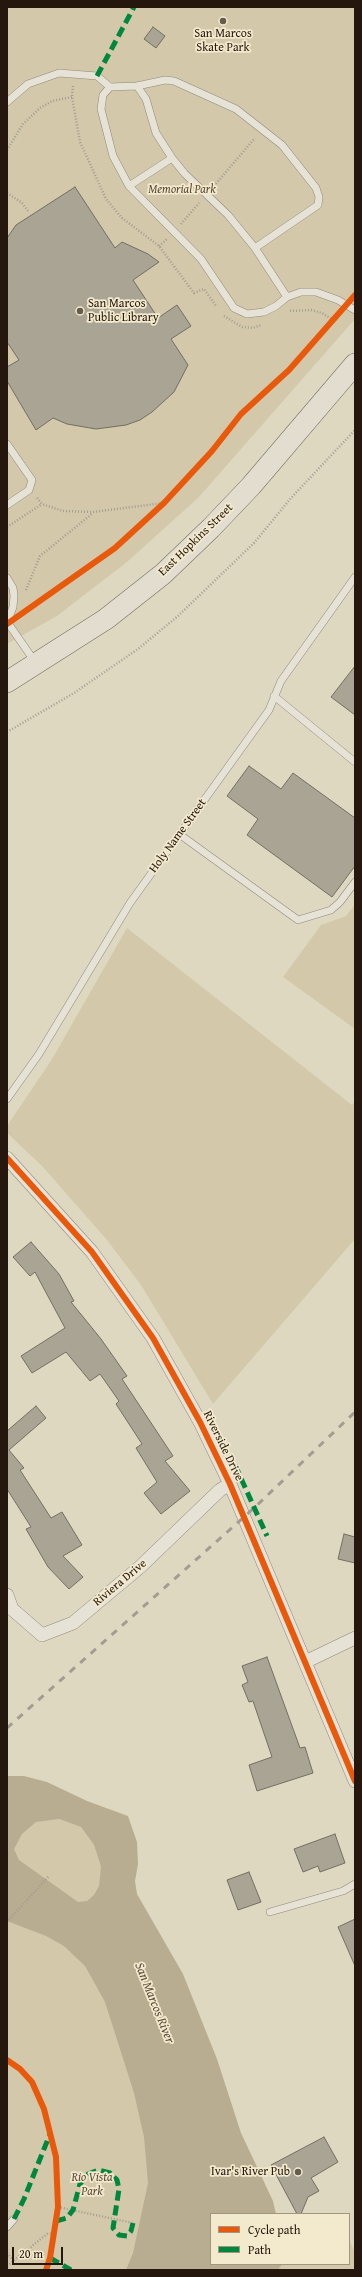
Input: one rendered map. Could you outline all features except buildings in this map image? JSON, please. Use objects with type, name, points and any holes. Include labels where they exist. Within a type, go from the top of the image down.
[{"type":"main road","name":"East Hopkins Street","points":[[7,682],[106,619],[163,574],[201,538],[251,486],[355,364]]},
{"type":"street","name":"Riverside Drive","points":[[7,1158],[92,1252],[153,1338],[200,1422],[230,1484],[355,1781]]},
{"type":"street","name":"Riviera Drive","points":[[7,1595],[12,1609],[42,1635],[73,1623],[140,1567],[220,1490],[230,1484]]},
{"type":"street","points":[[305,1662],[355,1638]]},
{"type":"lane","points":[[7,102],[28,84],[59,73],[97,76],[110,87],[137,86],[165,80],[174,81],[236,109],[282,145],[316,188],[319,197],[318,205],[255,248]]},
{"type":"lane","points":[[137,86],[146,99],[156,133],[172,158],[185,174],[228,215],[255,248],[287,297]]},
{"type":"lane","points":[[110,87],[103,95],[101,109],[113,156],[129,186],[201,259],[234,308],[247,314],[264,312],[276,306],[287,297],[301,292],[316,292],[355,310]]},
{"type":"lane","points":[[129,186],[172,158]]},
{"type":"lane","points":[[7,444],[32,480],[30,490],[7,505]]},
{"type":"lane","name":"Holy Name Street","points":[[7,1099],[39,1054],[130,903],[269,710],[281,681],[355,577]]},
{"type":"lane","points":[[7,578],[13,588],[14,596],[8,623],[37,664]]},
{"type":"lane","points":[[274,696],[355,762]]},
{"type":"lane","points":[[179,834],[298,920],[331,910],[340,902],[355,882]]},
{"type":"lane","points":[[270,1912],[343,1890],[355,1884]]},
{"type":"lane","points":[[7,2227],[14,2219]]},
{"type":"path","points":[[7,150],[24,124],[40,108],[52,101],[72,97]]},
{"type":"path","points":[[7,193],[22,203],[28,211]]},
{"type":"path","points":[[328,325],[346,305]]},
{"type":"path","points":[[7,732],[74,693],[138,649],[178,616],[254,543],[291,498],[355,430]]},
{"type":"path","points":[[30,490],[42,504],[63,511],[93,512],[164,503]]},
{"type":"path","points":[[152,513],[169,497]]},
{"type":"path","points":[[7,527],[42,504]]},
{"type":"path","points":[[25,594],[28,582],[40,556],[93,512]]},
{"type":"path","points":[[7,1922],[49,1876]]},
{"type":"path","points":[[57,2208],[133,2223]]},
{"type":"path","points":[[7,2266],[47,2234],[54,2233]]},
{"type":"path","points":[[7,2253],[13,2260]]},
{"type":"green space","name":"Memorial Park","points":[[7,7],[355,7],[355,319],[199,497],[127,562],[57,616],[7,644]]},
{"type":"green space","points":[[355,904],[355,1029],[283,977],[321,925],[346,916]]},
{"type":"green space","points":[[127,928],[352,1105],[355,1101],[355,1239],[213,1404],[141,1285],[107,1240],[42,1166],[7,1133],[7,1126],[52,1059]]},
{"type":"green space","name":"Rio Vista Park","points":[[59,1819],[81,1827],[94,1845],[211,2213],[210,2265],[350,2265],[350,2242],[355,2252],[355,2270],[7,2270],[7,1834],[37,1821]]},
{"type":"water","name":"San Marcos River","points":[[7,1776],[24,1776],[47,1782],[87,1801],[128,1816],[137,1842],[138,1864],[135,1881],[137,1894],[183,1974],[217,2059],[241,2133],[273,2201],[276,2213],[210,2213],[210,2265],[281,2265],[278,2270],[126,2270],[133,2253],[148,2183],[144,2137],[134,2093],[105,2002],[85,1966],[64,1946],[46,1936],[7,1921]],"holes":[[[59,1819],[81,1827],[94,1845],[101,1867],[99,1886],[94,1895],[87,1901],[78,1902],[19,1860],[14,1849],[22,1834],[36,1822]]]},
{"type":"railway","points":[[7,1728],[253,1509],[355,1412]]},
{"type":"marked path","points":[[97,76],[134,7]]},
{"type":"marked path","points":[[235,1465],[267,1536]]},
{"type":"marked path","points":[[14,2219],[24,2199],[50,2134]]},
{"type":"marked path","points":[[56,2221],[67,2218],[73,2210],[80,2184],[88,2174],[99,2170],[110,2173],[117,2180],[119,2189],[113,2228],[119,2235],[127,2236],[131,2231],[133,2223]]},
{"type":"marked path","points":[[50,2258],[71,2270]]},
{"type":"cycle path","points":[[7,624],[115,548],[164,503],[212,451],[241,414],[289,370],[355,295]]},
{"type":"cycle path","points":[[7,1158],[92,1252],[153,1338],[200,1422],[230,1484],[355,1781]]},
{"type":"cycle path","points":[[7,2060],[20,2069],[32,2082],[44,2109],[56,2157],[58,2207],[50,2258],[46,2270]]},
{"type":"place","name":"San Marcos Skate Park","points":[[223,21]]},
{"type":"place","name":"San Marcos Public Library","points":[[80,311]]},
{"type":"place","name":"Ivar's River Pub","points":[[298,2172]]}]
